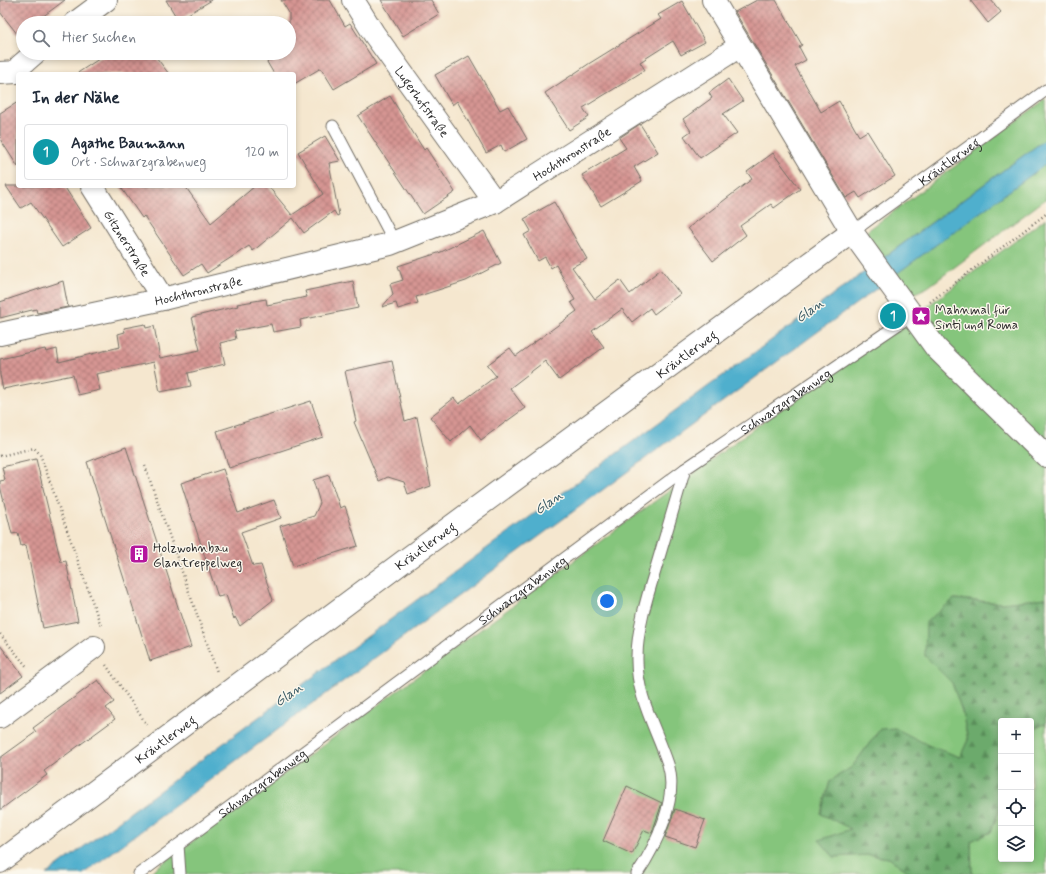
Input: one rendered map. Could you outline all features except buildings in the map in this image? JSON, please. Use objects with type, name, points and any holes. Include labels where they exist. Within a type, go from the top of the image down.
[{"type":"street","points":[[84,16],[106,0]]},
{"type":"street","name":"Lugerhofstraße","points":[[353,0],[374,34],[495,202]]},
{"type":"street","points":[[713,0],[855,236],[936,348],[1046,456]]},
{"type":"street","name":"Hochthronstraße","points":[[0,334],[163,299],[395,243],[495,202],[740,46]]},
{"type":"street","points":[[12,73],[27,60]]},
{"type":"street","name":"Gitznerstraße","points":[[93,188],[163,299]]},
{"type":"street","name":"Kräutlerweg","points":[[0,862],[410,557],[855,236]]},
{"type":"street","points":[[0,717],[94,647]]},
{"type":"lane","name":"Kräutlerweg","points":[[855,236],[1046,90]]},
{"type":"lane","points":[[333,126],[395,243]]},
{"type":"lane","name":"Schwarzgrabenweg","points":[[139,874],[685,469],[909,310]]},
{"type":"lane","points":[[637,874],[664,822],[669,802],[670,783],[668,765],[638,683],[637,649],[646,602],[685,469]]},
{"type":"lane","points":[[178,845],[180,874]]},
{"type":"path","points":[[909,310],[1046,214]]},
{"type":"path","points":[[0,456],[34,448],[40,454],[102,630],[94,647],[160,744]]},
{"type":"path","points":[[145,466],[225,695]]},
{"type":"path","points":[[0,634],[42,686]]},
{"type":"green space","points":[[1046,99],[1046,139],[883,258],[867,238],[867,231]]},
{"type":"green space","points":[[1046,164],[1046,199],[928,287],[913,294],[896,274]]},
{"type":"green space","points":[[1046,218],[1046,598],[1003,603],[954,599],[925,656],[952,683],[962,711],[968,740],[960,757],[880,729],[852,767],[830,781],[821,813],[852,829],[820,840],[834,857],[869,855],[889,858],[912,874],[148,874],[768,418],[940,297]]},
{"type":"green space","points":[[1046,598],[1046,724],[1034,729],[1034,718],[998,718],[998,813],[991,832],[971,841],[972,874],[912,874],[889,858],[869,855],[834,857],[819,840],[851,829],[821,814],[830,781],[852,767],[880,729],[895,728],[930,746],[960,757],[968,740],[962,711],[952,683],[925,656],[926,622],[954,599],[1003,603]]},
{"type":"green space","points":[[1046,724],[1046,874],[972,874],[971,841],[991,832],[998,813],[998,862],[1034,862],[1034,729]]},
{"type":"water","points":[[1046,139],[1046,164],[83,874],[47,874],[445,579]]},
{"type":"place","name":"Agathe Baumann","points":[[893,316]]},
{"type":"place","name":"Mahnmal für Sinti und Roma","points":[[921,316]]},
{"type":"place","name":"Holzwohnbau Glantreppelweg","points":[[139,554]]},
{"type":"water label","name":"Glan","points":[[809,310]]},
{"type":"water label","name":"Glan","points":[[548,502]]},
{"type":"water label","name":"Glan","points":[[288,694]]}]
